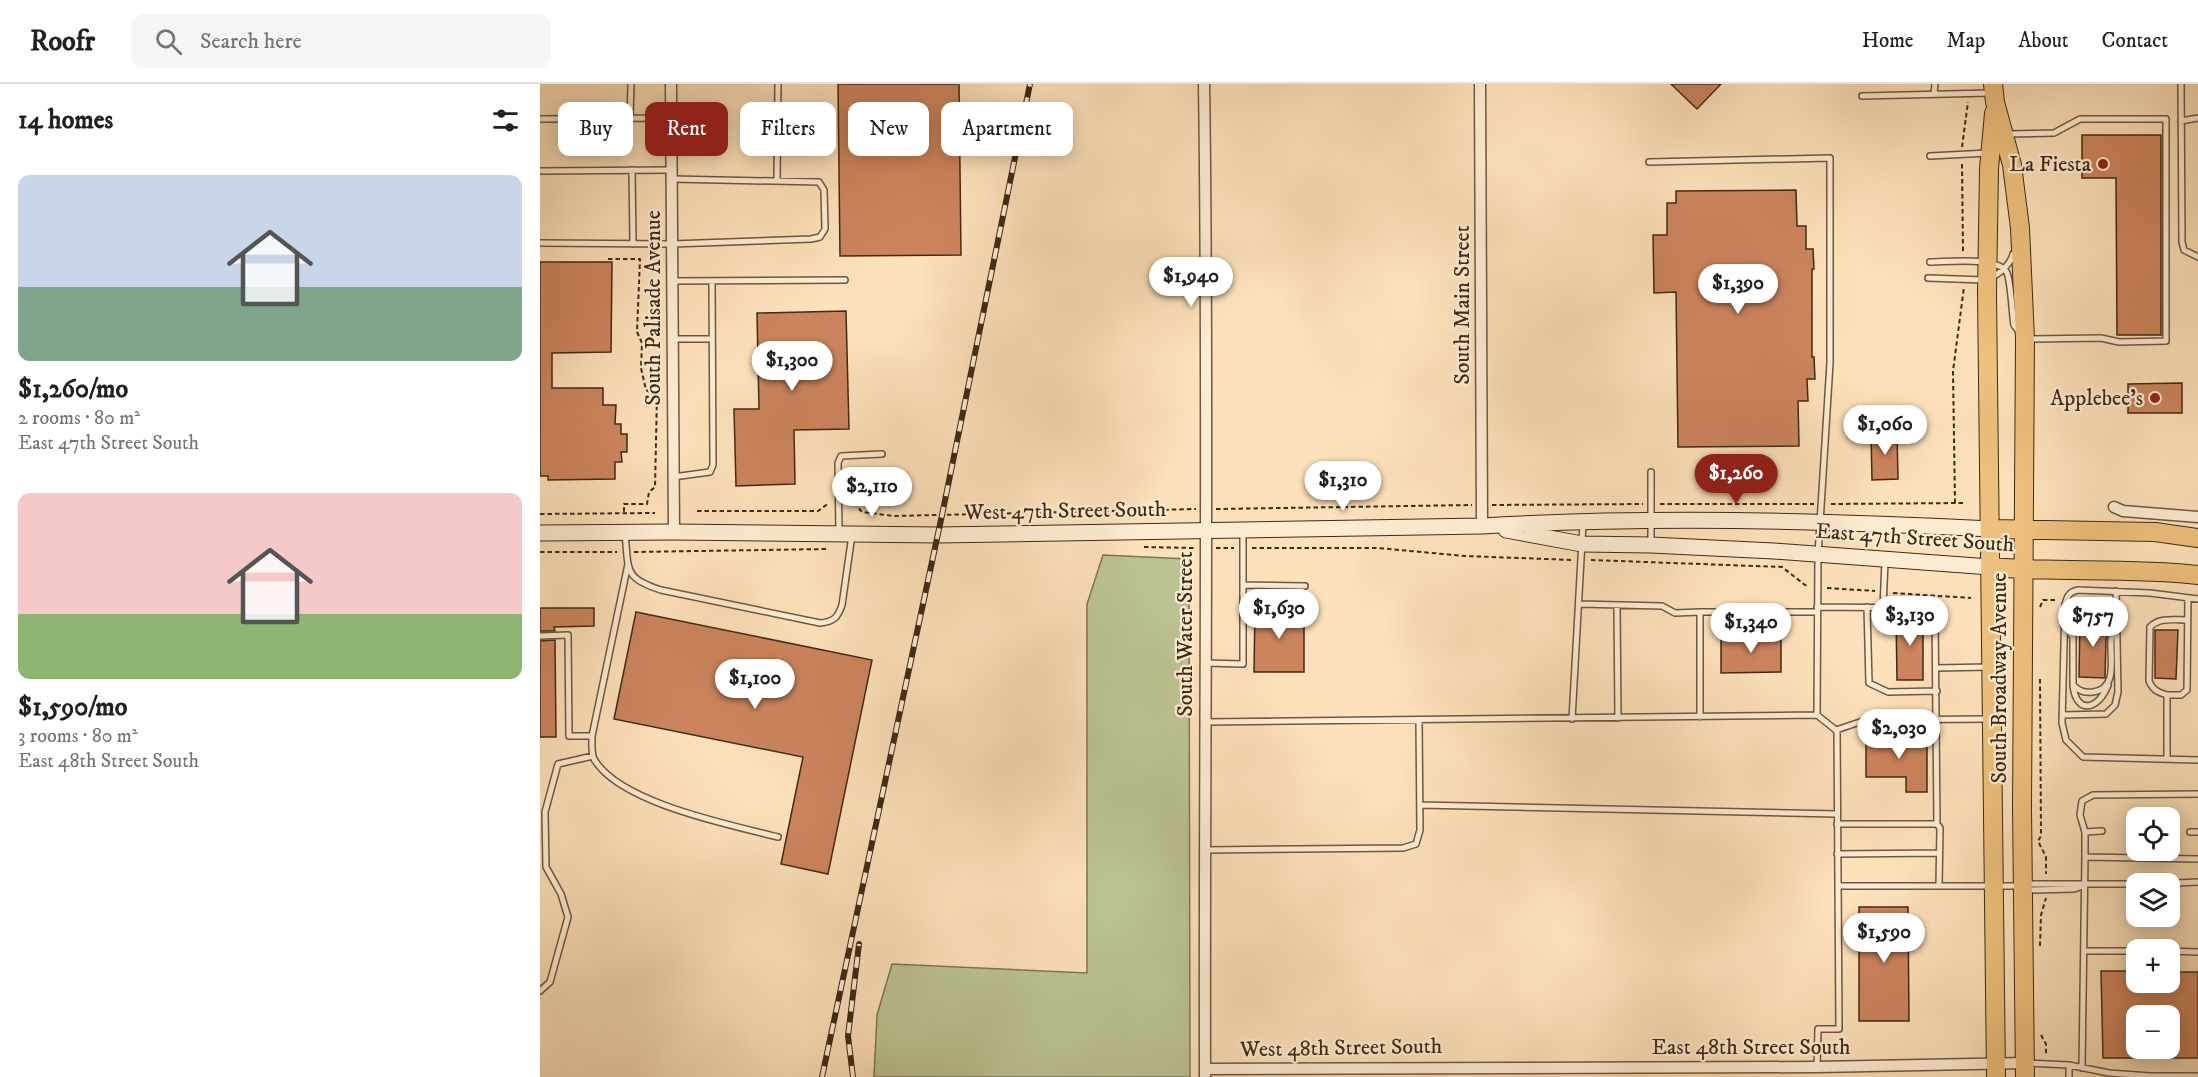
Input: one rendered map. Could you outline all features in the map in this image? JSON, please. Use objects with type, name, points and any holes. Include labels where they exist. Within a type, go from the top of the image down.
[{"type":"main road","name":"South Broadway Avenue","points":[[1994,93],[2012,165],[2020,228],[2025,339],[2022,530],[2025,1070]]},
{"type":"main road","name":"South Broadway Avenue","points":[[1994,93],[1990,153],[1993,270],[1990,667],[1996,1070]]},
{"type":"main road","name":"East 47th Street South","points":[[1991,529],[2155,532],[2198,538]]},
{"type":"main road","name":"East 47th Street South","points":[[1990,567],[2023,570],[2163,571],[2198,575]]},
{"type":"street","name":"South Palisade Avenue","points":[[671,84],[671,102]]},
{"type":"street","name":"South Water Street","points":[[1204,84],[1205,1073]]},
{"type":"street","name":"South Main Street","points":[[1480,84],[1482,526]]},
{"type":"street","name":"South Palisade Avenue","points":[[672,156],[674,532]]},
{"type":"street","points":[[2114,507],[2123,511],[2198,517]]},
{"type":"street","name":"East 47th Street South","points":[[1482,526],[1584,521],[1651,512],[1822,523],[1856,522],[1991,529]]},
{"type":"street","name":"East 47th Street South","points":[[1482,526],[1582,552],[1651,545],[1990,567]]},
{"type":"street","name":"West 47th Street South","points":[[540,533],[674,532],[847,539],[938,535],[1482,526]]},
{"type":"street","name":"West 48th Street South","points":[[1205,1073],[1477,1067]]},
{"type":"street","name":"East 48th Street South","points":[[1477,1067],[1527,1072],[1687,1072],[1817,1067],[2025,1070]]},
{"type":"lane","points":[[630,102],[631,84]]},
{"type":"lane","points":[[777,180],[778,84]]},
{"type":"lane","points":[[1934,94],[1935,84]]},
{"type":"lane","points":[[2181,84],[2182,242],[2184,250],[2198,257]]},
{"type":"lane","points":[[1862,96],[1994,93]]},
{"type":"lane","points":[[2181,121],[2198,118]]},
{"type":"lane","points":[[540,119],[558,119]]},
{"type":"lane","points":[[1930,262],[1963,262],[2008,274],[2014,325],[2025,339],[2102,338],[2119,342],[2166,341],[2166,119],[2079,119],[2054,133],[2004,134]]},
{"type":"lane","points":[[1930,156],[1990,153]]},
{"type":"lane","points":[[1649,162],[1830,158],[1830,363],[1822,523],[1818,555],[1817,715]]},
{"type":"lane","points":[[632,170],[633,243]]},
{"type":"lane","points":[[540,171],[632,170],[672,175],[819,182],[824,190],[825,230],[820,237],[811,239],[672,244],[540,243]]},
{"type":"lane","points":[[1928,278],[1964,279],[1993,270],[2012,258],[2020,228]]},
{"type":"lane","points":[[672,281],[845,280]]},
{"type":"lane","points":[[673,477],[711,472],[713,465],[712,281]]},
{"type":"lane","points":[[672,339],[712,339]]},
{"type":"lane","points":[[625,532],[628,564],[632,576],[642,584],[820,623],[831,622],[839,616],[842,605],[847,539],[838,502],[838,463],[841,456],[882,454]]},
{"type":"lane","points":[[1651,472],[1651,545]]},
{"type":"lane","points":[[1572,719],[1584,521]]},
{"type":"lane","points":[[1204,663],[1243,664],[1243,530]]},
{"type":"lane","points":[[1883,608],[1885,560]]},
{"type":"lane","points":[[628,564],[592,736],[593,756],[604,773],[634,792],[700,818],[778,837]]},
{"type":"lane","points":[[1244,585],[1305,586]]},
{"type":"lane","points":[[2198,599],[2150,593],[2072,591],[2065,605],[2062,715],[2063,733],[2066,740],[2083,757],[2198,760]]},
{"type":"lane","points":[[2062,715],[2106,714],[2115,705],[2118,692],[2116,591]]},
{"type":"lane","points":[[2187,620],[2164,620],[2154,622],[2150,627],[2149,681],[2157,692],[2181,695],[2187,690],[2188,598]]},
{"type":"lane","points":[[1579,604],[1662,606],[1675,613],[1867,608],[1927,608],[1932,611],[1935,615],[1937,824],[1940,828],[1939,886]]},
{"type":"lane","points":[[1617,605],[1618,718]]},
{"type":"lane","points":[[1867,608],[1869,682],[1888,692],[1936,691]]},
{"type":"lane","points":[[1700,612],[1700,717]]},
{"type":"lane","points":[[2064,626],[2073,638],[2074,698],[2079,704],[2092,706],[2099,702],[2109,683],[2112,667],[2111,638],[2117,626]]},
{"type":"lane","points":[[540,636],[568,635],[569,736],[592,736]]},
{"type":"lane","points":[[1936,668],[1990,667]]},
{"type":"lane","points":[[2073,685],[2078,690],[2089,692],[2101,691],[2109,683]]},
{"type":"lane","points":[[2167,695],[2167,759]]},
{"type":"lane","points":[[1204,722],[1817,715],[1836,730]]},
{"type":"lane","points":[[1836,730],[1866,720],[1991,719]]},
{"type":"lane","points":[[1204,850],[1403,848],[1416,844],[1420,830],[1419,720]]},
{"type":"lane","points":[[1817,1067],[1818,1029],[1839,1029],[1836,730]]},
{"type":"lane","points":[[540,991],[550,982],[568,917],[561,894],[546,867],[545,812],[558,764],[593,756]]},
{"type":"lane","points":[[2082,1068],[2085,832],[2079,815],[2082,801],[2093,795],[2198,794]]},
{"type":"lane","points":[[1420,805],[1837,814]]},
{"type":"lane","points":[[1837,824],[1937,824]]},
{"type":"lane","points":[[2085,832],[2102,831]]},
{"type":"lane","points":[[2190,832],[2198,832]]},
{"type":"lane","points":[[1838,854],[1939,853]]},
{"type":"lane","points":[[2085,857],[2198,859]]},
{"type":"lane","points":[[2180,883],[2198,882]]},
{"type":"lane","points":[[1838,886],[2046,887],[2126,884]]},
{"type":"lane","points":[[2084,951],[2126,951]]},
{"type":"lane","points":[[2180,951],[2198,952]]},
{"type":"lane","points":[[2025,1070],[2046,1064],[2068,1065],[2109,1073],[2198,1076]]},
{"type":"lane","points":[[2068,1065],[2069,1077]]},
{"type":"path","points":[[1963,262],[1962,137],[1968,93]]},
{"type":"path","points":[[608,259],[640,260],[637,332],[642,343],[641,368],[646,390],[657,395],[656,487],[649,492],[647,504],[624,504],[624,514]]},
{"type":"path","points":[[1955,503],[1953,371],[1964,296],[1964,279]]},
{"type":"path","points":[[697,511],[818,511],[827,504],[852,501],[862,512],[894,516],[1482,505],[1651,512],[1822,504],[1963,503]]},
{"type":"path","points":[[540,514],[655,513]]},
{"type":"path","points":[[540,552],[627,552],[847,539]]},
{"type":"path","points":[[1140,547],[1378,548],[1465,556],[1582,552],[1782,567],[1805,585],[1817,587],[1971,598]]},
{"type":"path","points":[[2039,608],[2043,600],[2059,600]]},
{"type":"path","points":[[2040,669],[2041,836],[2038,841],[2046,857],[2046,902],[2041,915],[2040,948]]},
{"type":"path","points":[[2040,1033],[2046,1044],[2046,1064]]},
{"type":"green space","points":[[1103,555],[1189,559],[1190,1077],[874,1077],[877,1015],[892,964],[1087,973],[1087,604]]},
{"type":"building","points":[[838,84],[959,84],[959,102],[941,102],[941,156],[960,156],[961,255],[840,256]]},
{"type":"building","points":[[1671,84],[1721,84],[1697,109]]},
{"type":"building","points":[[2082,135],[2161,135],[2161,335],[2117,335],[2116,178],[2082,178]]},
{"type":"building","points":[[1796,190],[1797,226],[1806,226],[1806,249],[1813,249],[1814,269],[1812,269],[1812,357],[1814,357],[1815,379],[1807,379],[1808,401],[1798,401],[1799,446],[1678,447],[1676,292],[1654,293],[1653,235],[1667,235],[1667,203],[1676,203],[1676,191]]},
{"type":"building","points":[[540,262],[612,262],[611,352],[552,353],[552,388],[603,388],[603,405],[616,405],[615,424],[621,424],[621,434],[627,434],[627,452],[621,452],[622,462],[615,462],[615,479],[548,480],[548,476],[540,476]]},
{"type":"building","points":[[846,311],[849,429],[794,430],[795,484],[736,486],[734,409],[759,409],[757,313]]},
{"type":"building","name":"Applebee's","points":[[2182,383],[2182,413],[2128,413],[2128,384]]},
{"type":"building","points":[[1897,432],[1898,479],[1872,480],[1871,433]]},
{"type":"building","points":[[540,608],[594,608],[594,626],[554,627],[555,631],[540,631]]},
{"type":"building","points":[[1255,608],[1304,608],[1304,672],[1254,672]]},
{"type":"building","points":[[636,612],[872,660],[828,874],[781,864],[803,757],[614,719]]},
{"type":"building","points":[[1896,615],[1923,615],[1923,680],[1897,680]]},
{"type":"building","points":[[2080,620],[2109,620],[2105,678],[2079,677]]},
{"type":"building","points":[[2155,630],[2178,630],[2176,679],[2155,678]]},
{"type":"building","points":[[1781,635],[1781,672],[1721,673],[1721,636]]},
{"type":"building","points":[[555,640],[556,737],[540,737],[540,641]]},
{"type":"building","points":[[1866,737],[1927,737],[1927,792],[1906,792],[1906,777],[1866,777]]},
{"type":"building","points":[[1859,907],[1908,907],[1909,1021],[1859,1021]]},
{"type":"building","points":[[2101,971],[2126,971],[2126,993],[2180,993],[2180,972],[2198,972],[2198,1058],[2180,1058],[2180,1005],[2126,1005],[2126,1058],[2103,1058]]},
{"type":"railway","points":[[822,1077],[942,515],[1030,84]]},
{"type":"railway","points":[[853,1077],[848,1036],[859,944]]},
{"type":"place","name":"La Fiesta","points":[[2103,164]]},
{"type":"place","name":"Applebee's","points":[[2155,398]]}]
